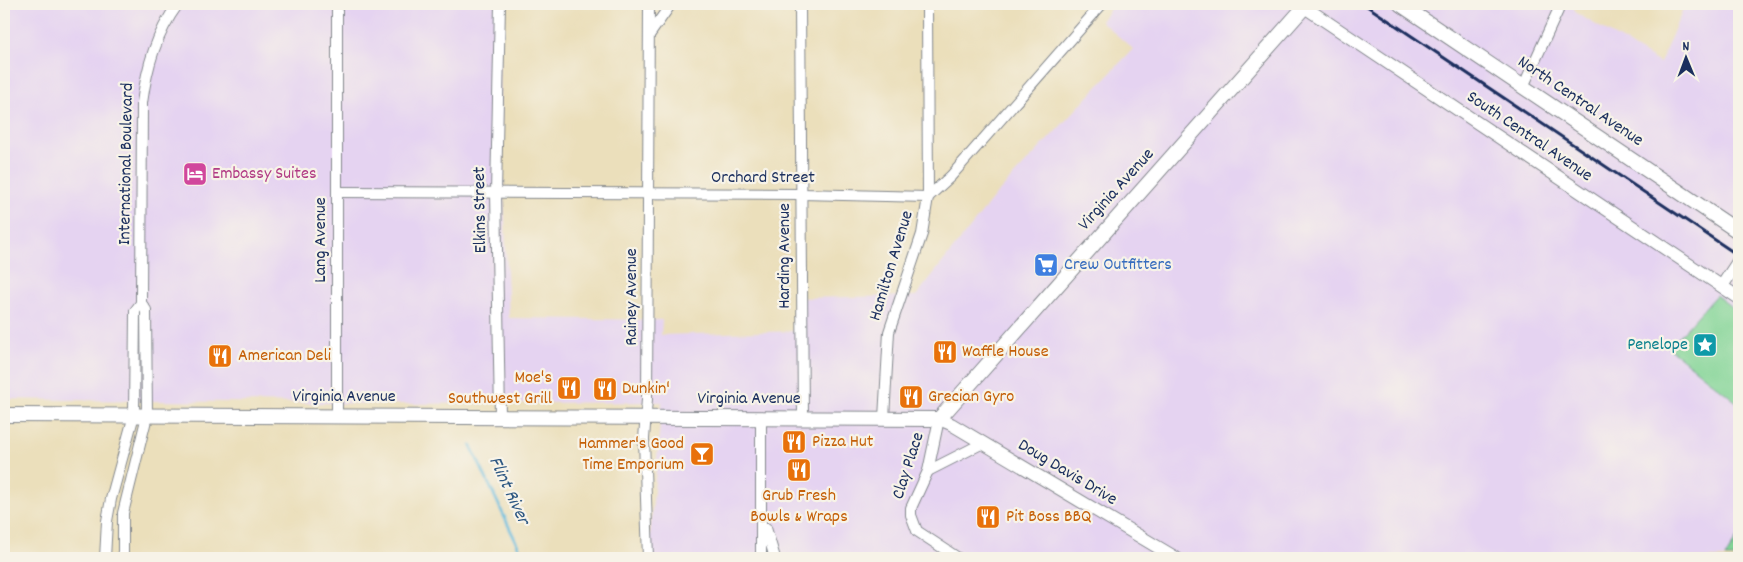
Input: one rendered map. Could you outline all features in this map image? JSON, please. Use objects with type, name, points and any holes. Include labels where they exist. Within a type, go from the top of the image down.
[{"type":"main road","name":"North Central Avenue","points":[[1400,4],[1739,232]]},
{"type":"main road","name":"Virginia Avenue","points":[[4,414],[761,417],[939,420],[1304,5]]},
{"type":"street","name":"International Boulevard","points":[[140,416],[136,311],[141,303],[142,103],[145,81],[155,43],[178,4]]},
{"type":"street","name":"Lang Avenue","points":[[337,4],[337,416]]},
{"type":"street","name":"Elkins Street","points":[[500,4],[496,193],[500,416]]},
{"type":"street","name":"Rainey Avenue","points":[[648,558],[644,439],[646,417],[649,194],[649,4]]},
{"type":"street","points":[[649,35],[671,4]]},
{"type":"street","name":"Harding Avenue","points":[[800,4],[803,418]]},
{"type":"street","name":"Hamilton Avenue","points":[[884,418],[889,332],[922,234],[928,197],[927,4]]},
{"type":"street","points":[[928,197],[951,176],[1102,4]]},
{"type":"street","points":[[1522,86],[1561,4]]},
{"type":"street","name":"South Central Avenue","points":[[1304,5],[1739,298]]},
{"type":"street","name":"Orchard Street","points":[[337,192],[801,194],[928,197]]},
{"type":"street","points":[[1722,286],[1739,260]]},
{"type":"street","points":[[105,558],[107,521],[111,499],[140,416]]},
{"type":"street","points":[[123,558],[123,513],[140,416]]},
{"type":"street","points":[[761,417],[761,558]]},
{"type":"street","name":"Doug Davis Drive","points":[[939,420],[983,443],[1176,558]]},
{"type":"street","name":"Clay Place","points":[[939,420],[928,471],[911,508],[912,524],[924,537],[958,558]]},
{"type":"street","points":[[928,471],[983,443]]},
{"type":"street","points":[[761,503],[768,542],[775,558]]},
{"type":"shaded area","points":[[4,4],[500,4],[499,81],[509,318],[662,320],[661,335],[797,331],[797,298],[916,296],[995,196],[1133,49],[1101,21],[1114,4],[1572,4],[1576,13],[1660,63],[1685,4],[1739,4],[1739,313],[1715,295],[1739,404],[1739,534],[1725,558],[648,558],[662,402],[396,404],[4,399]]},
{"type":"green space","points":[[1716,295],[1739,313],[1739,404],[1669,348]]},
{"type":"green space","points":[[1739,534],[1739,558],[1725,558]]},
{"type":"waterway","name":"Flint River","points":[[471,446],[519,548]]},
{"type":"railway","points":[[1364,4],[1739,256]]},
{"type":"place","name":"Embassy Suites","points":[[195,174]]},
{"type":"place","name":"Crew Outfitters","points":[[1046,265]]},
{"type":"place","name":"Penelope","points":[[1705,345]]},
{"type":"place","name":"Waffle House","points":[[945,352]]},
{"type":"place","name":"American Deli","points":[[220,356]]},
{"type":"place","name":"Moe's Southwest Grill","points":[[569,388]]},
{"type":"place","name":"Dunkin'","points":[[605,389]]},
{"type":"place","name":"Grecian Gyro","points":[[911,397]]},
{"type":"place","name":"Pizza Hut","points":[[794,442]]},
{"type":"place","name":"Hammer's Good Time Emporium","points":[[702,454]]},
{"type":"place","name":"Grub Fresh Bowls & Wraps","points":[[799,470]]},
{"type":"place","name":"Pit Boss BBQ","points":[[988,517]]}]
